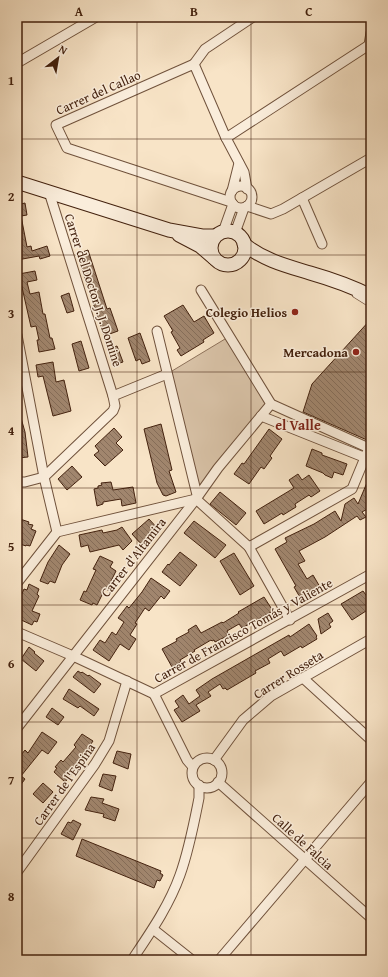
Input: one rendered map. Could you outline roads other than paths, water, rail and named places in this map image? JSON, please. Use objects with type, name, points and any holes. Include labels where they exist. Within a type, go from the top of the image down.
[{"type":"main road","points":[[17,182],[169,230],[202,236],[225,234],[239,236],[244,244],[250,249],[272,261],[357,289],[371,296]]},
{"type":"main road","points":[[169,230],[200,246],[222,264],[227,265],[272,261]]},
{"type":"main road","points":[[214,258],[211,253],[212,241],[225,234]]},
{"type":"main road","points":[[236,263],[243,255],[244,244]]},
{"type":"street","points":[[17,63],[96,17]]},
{"type":"street","points":[[225,234],[251,201],[244,172],[226,138],[194,64],[205,49],[253,17]]},
{"type":"street","points":[[226,138],[370,46],[371,34]]},
{"type":"street","name":"Carrer del Callao","points":[[194,64],[56,125],[67,148],[214,196],[232,198]]},
{"type":"street","points":[[232,198],[238,208],[245,207],[267,213],[302,198],[370,161]]},
{"type":"street","points":[[225,234],[240,163]]},
{"type":"street","points":[[232,198],[238,187],[244,187],[267,213]]},
{"type":"street","name":"Carrer del Doctor J. J. Domine","points":[[49,192],[113,396]]},
{"type":"street","points":[[302,198],[322,244]]},
{"type":"street","points":[[201,290],[271,404],[370,448],[368,459],[352,489],[249,547]]},
{"type":"street","points":[[157,331],[196,497],[249,547],[290,620]]},
{"type":"street","points":[[17,335],[44,477],[57,532]]},
{"type":"street","points":[[17,482],[25,482],[44,477],[113,411],[115,406],[113,396],[167,374]]},
{"type":"street","name":"Carrer d'Altamira","points":[[17,728],[196,497],[271,404]]},
{"type":"street","points":[[261,416],[368,459]]},
{"type":"street","points":[[17,583],[57,532],[196,497]]},
{"type":"street","name":"Carrer de Francisco Tomás y Valiente","points":[[17,632],[73,656],[154,694],[371,574]]},
{"type":"street","name":"Carrer Rosseta","points":[[214,760],[243,720],[271,696],[371,639]]},
{"type":"street","points":[[304,678],[371,740]]},
{"type":"street","name":"Carrer de l'Espina","points":[[17,872],[95,764],[109,741],[127,681]]},
{"type":"street","points":[[154,694],[187,760],[193,767]]},
{"type":"street","points":[[206,758],[214,760],[221,770],[218,782],[207,788],[199,786],[193,778],[193,767],[201,759],[206,758]]},
{"type":"street","name":"Calle de Falcia","points":[[218,782],[371,918]]},
{"type":"street","points":[[219,960],[371,782]]},
{"type":"street","points":[[132,960],[164,910],[180,875],[198,803],[199,786]]},
{"type":"street","points":[[153,929],[192,960]]},
{"type":"lane","points":[[331,280],[371,305]]},
{"type":"place","name":"Colegio Helios","points":[[295,312]]},
{"type":"place","name":"Mercadona","points":[[356,352]]},
{"type":"district","name":"el Valle","points":[[298,425]]}]
